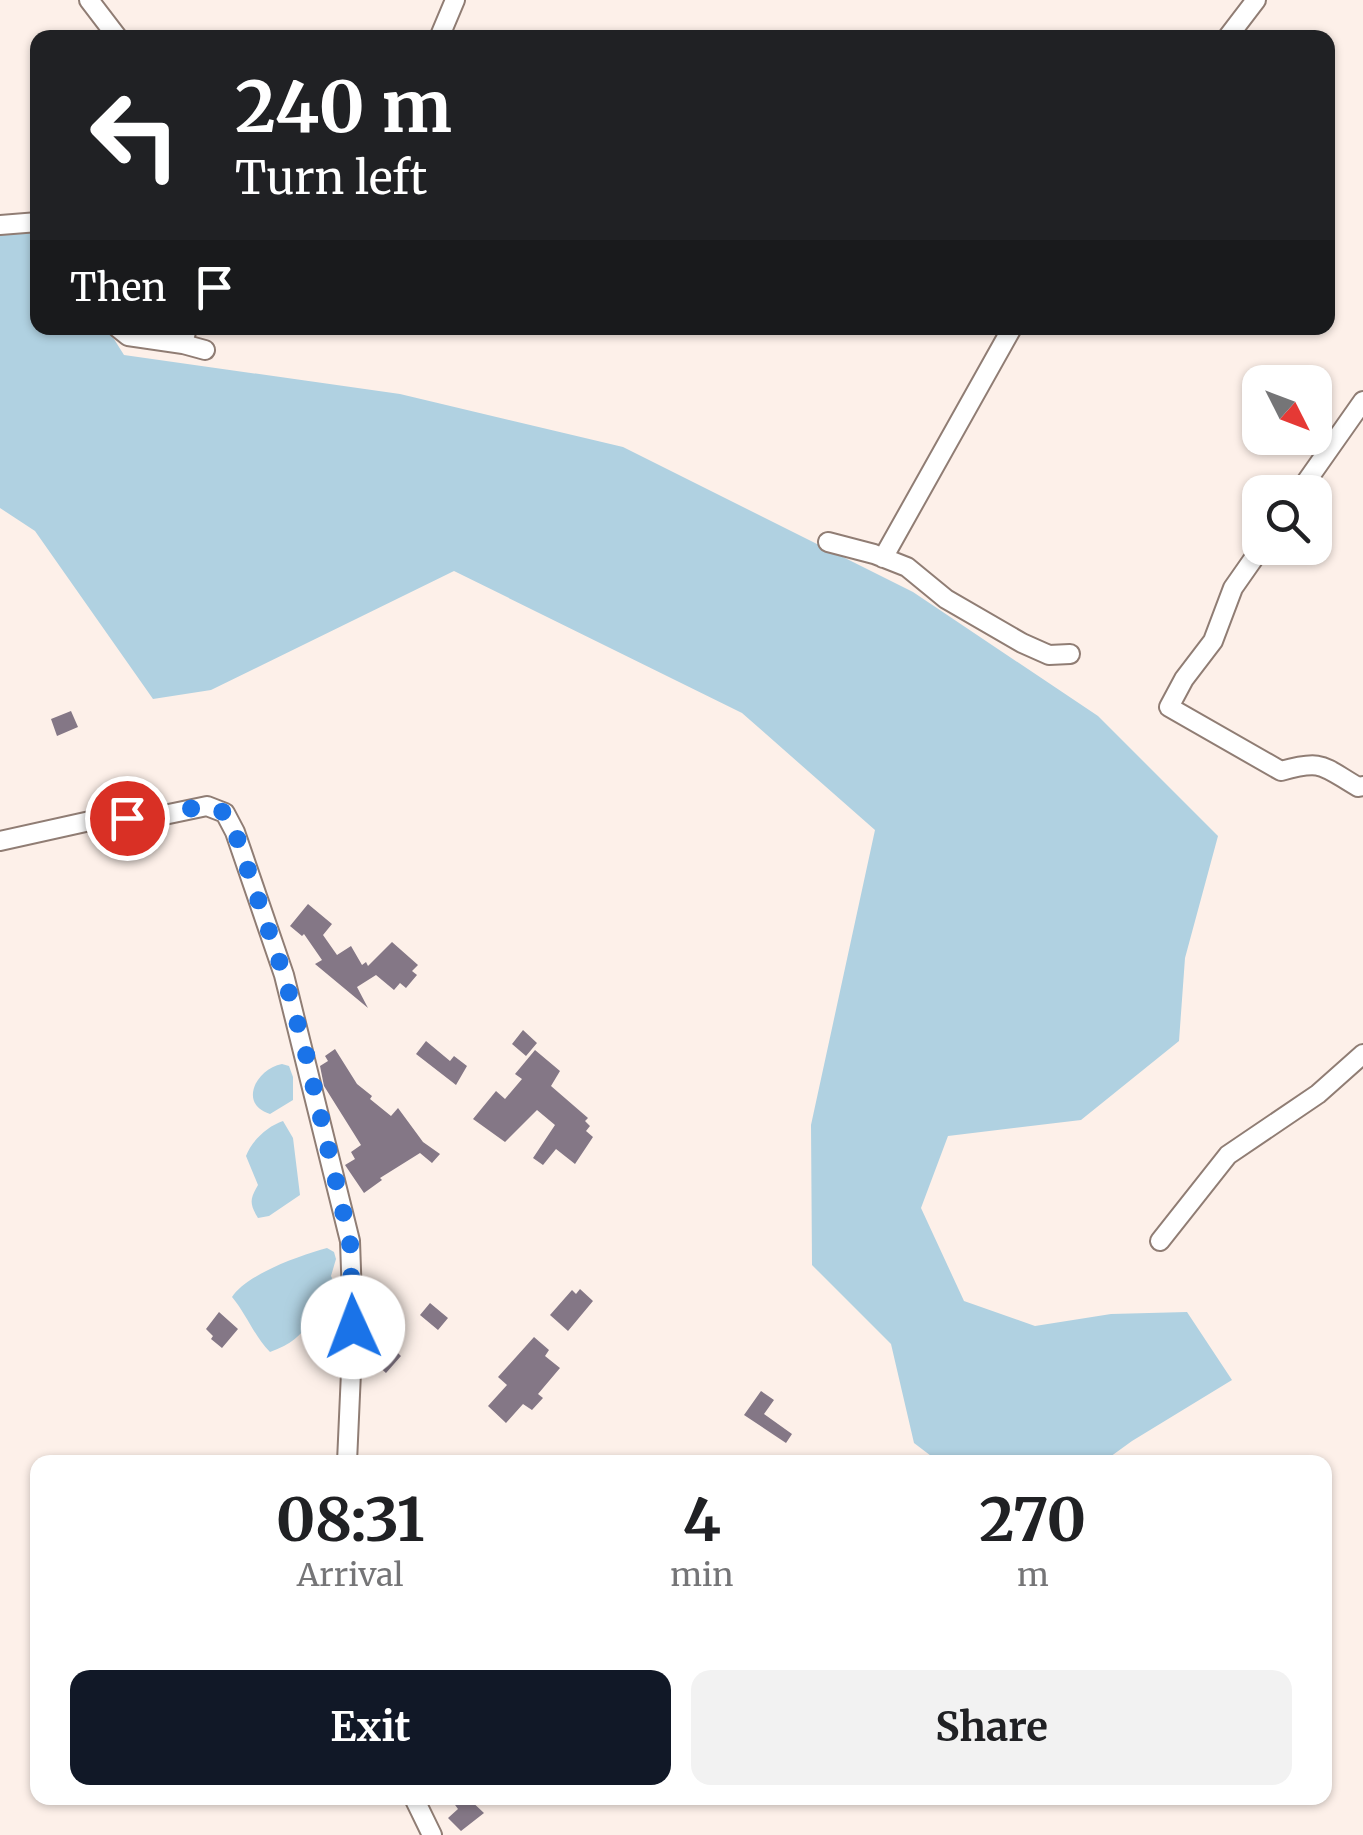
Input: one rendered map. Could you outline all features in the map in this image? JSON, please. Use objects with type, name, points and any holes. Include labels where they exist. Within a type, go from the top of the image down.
[{"type":"street","points":[[89,0],[112,30]]},
{"type":"street","points":[[443,30],[456,0]]},
{"type":"street","points":[[1233,30],[1256,0]]},
{"type":"street","points":[[0,225],[30,223]]},
{"type":"street","points":[[127,335],[185,336],[205,350]]},
{"type":"street","points":[[883,558],[1008,335]]},
{"type":"street","points":[[1311,475],[1363,401]]},
{"type":"street","points":[[828,542],[908,567],[946,599],[1022,644],[1049,655],[1070,654]]},
{"type":"street","points":[[1249,565],[1233,588],[1213,641],[1184,678],[1169,707],[1281,771],[1322,764],[1358,787],[1363,786]]},
{"type":"street","points":[[0,841],[90,821],[207,806],[226,813],[284,975],[350,1241],[353,1327],[347,1455]]},
{"type":"street","points":[[1160,1241],[1228,1156],[1318,1094],[1363,1054]]},
{"type":"street","points":[[417,1805],[432,1835]]},
{"type":"water","points":[[30,227],[30,335],[111,335],[124,355],[400,394],[623,447],[913,592],[1098,716],[1218,836],[1185,958],[1179,1041],[1081,1120],[948,1136],[921,1208],[964,1301],[1035,1326],[1111,1314],[1187,1312],[1232,1380],[1113,1455],[930,1455],[914,1443],[891,1344],[812,1265],[811,1125],[875,830],[742,713],[454,571],[211,690],[153,699],[35,531],[0,508],[0,228]]},
{"type":"water","points":[[282,1064],[289,1066],[293,1077],[293,1100],[270,1114],[255,1103],[254,1087],[265,1073]]},
{"type":"water","points":[[283,1121],[293,1138],[300,1195],[269,1216],[258,1218],[252,1201],[258,1185],[246,1156],[261,1134]]},
{"type":"water","points":[[327,1248],[336,1259],[331,1276],[336,1287],[295,1339],[270,1352],[232,1297],[262,1273]]},
{"type":"building","points":[[71,711],[78,727],[57,736],[51,719]]},
{"type":"building","points":[[308,904],[332,924],[323,935],[337,955],[351,946],[362,965],[366,962],[368,966],[392,942],[418,965],[412,971],[417,975],[406,988],[400,983],[394,990],[376,975],[357,987],[368,1008],[315,964],[322,960],[304,934],[290,926]]},
{"type":"building","points":[[523,1030],[537,1043],[526,1056],[512,1044]]},
{"type":"building","points":[[426,1041],[450,1061],[454,1056],[467,1066],[456,1085],[416,1054]]},
{"type":"building","points":[[335,1049],[357,1084],[372,1096],[370,1099],[391,1116],[398,1108],[423,1142],[440,1154],[432,1163],[420,1153],[364,1193],[345,1165],[355,1159],[351,1152],[361,1145],[324,1086],[320,1066]]},
{"type":"building","points":[[535,1050],[560,1071],[551,1086],[588,1118],[585,1121],[590,1126],[586,1131],[593,1137],[575,1164],[556,1149],[543,1165],[533,1158],[555,1125],[537,1110],[505,1142],[473,1119],[496,1091],[505,1099],[522,1079],[515,1074]]},
{"type":"building","points":[[580,1289],[593,1301],[568,1331],[550,1315],[572,1290],[576,1294]]},
{"type":"building","points":[[430,1303],[448,1318],[438,1330],[420,1315]]},
{"type":"building","points":[[219,1312],[238,1329],[222,1348],[206,1329]]},
{"type":"building","points":[[534,1337],[549,1350],[545,1356],[560,1368],[538,1394],[543,1398],[532,1410],[523,1404],[506,1423],[488,1406],[507,1385],[498,1377]]},
{"type":"building","points":[[383,1339],[401,1356],[386,1373],[367,1356]]},
{"type":"building","points":[[761,1391],[774,1400],[764,1414],[792,1434],[786,1443],[744,1415]]},
{"type":"building","points":[[455,1805],[475,1805],[484,1813],[461,1831],[448,1818],[458,1809]]},
{"type":"route","points":[[127,818],[207,806],[226,813],[235,832],[284,975],[306,1054],[350,1241],[353,1327]]}]
